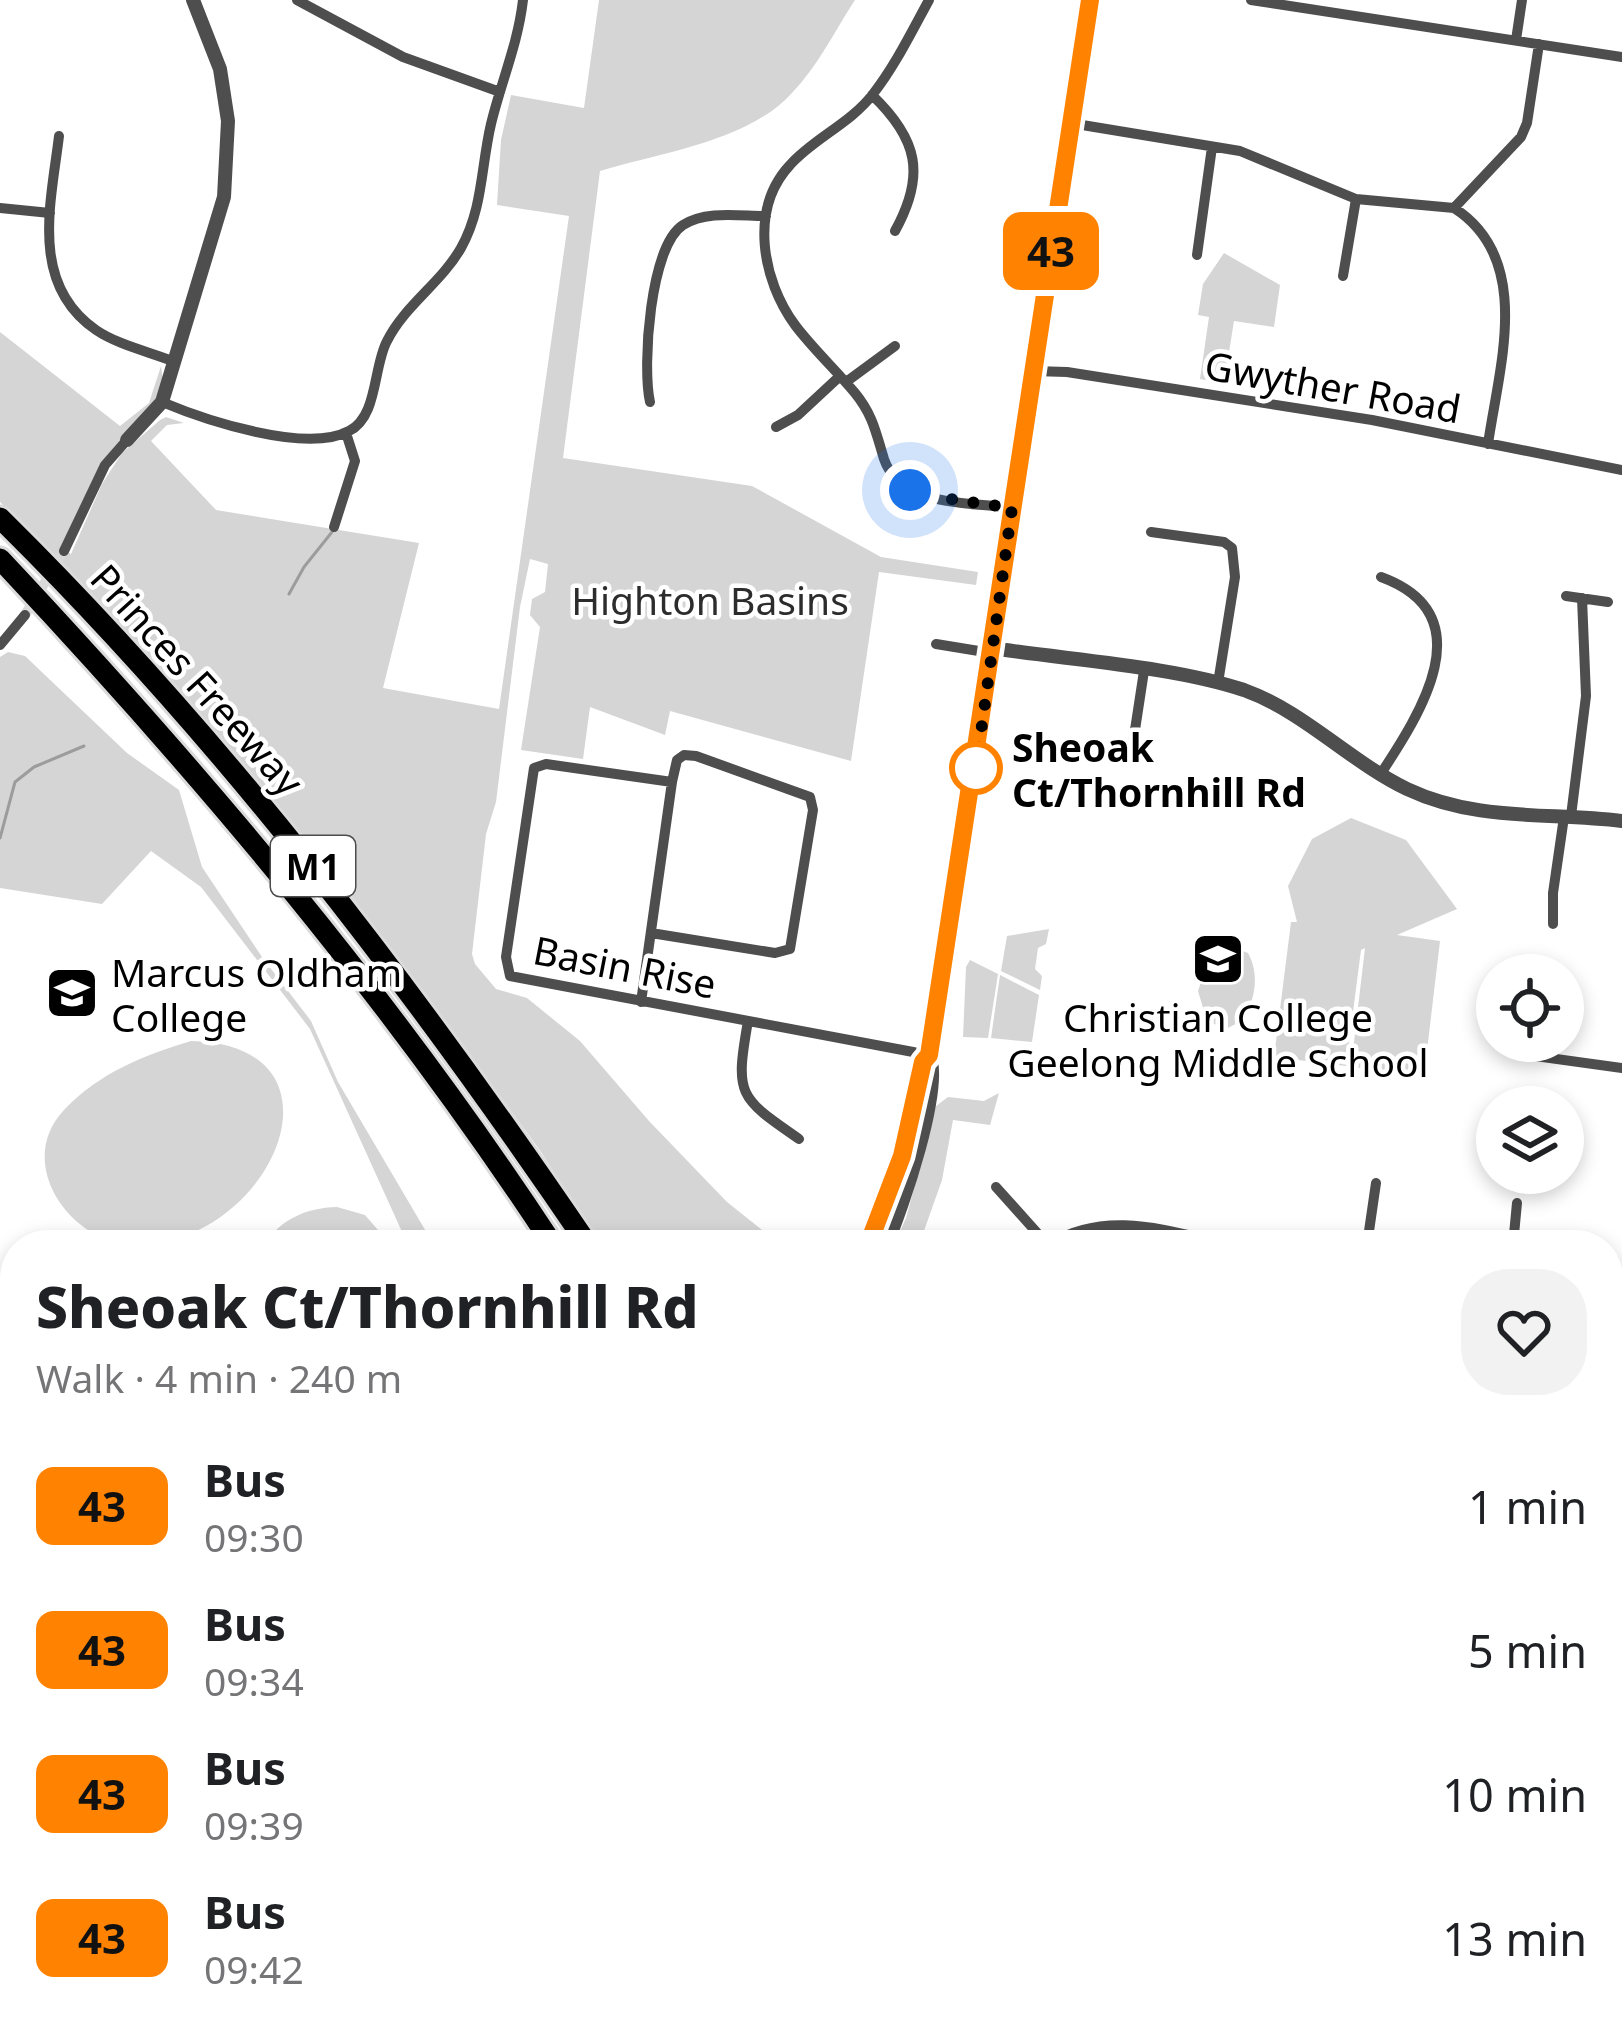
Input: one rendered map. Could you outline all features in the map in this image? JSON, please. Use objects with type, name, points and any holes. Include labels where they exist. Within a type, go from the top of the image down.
[{"type":"highway","name":"Princes Freeway","points":[[0,518],[162,687],[281,826],[407,987],[577,1230]]},
{"type":"highway","name":"Princes Freeway","points":[[0,560],[227,809],[356,966],[543,1230]]},
{"type":"street","points":[[297,0],[403,57],[500,92]]},
{"type":"street","points":[[162,402],[258,433],[325,437],[346,433],[367,412],[376,367],[389,337],[449,267],[471,230],[523,0]]},
{"type":"street","points":[[929,0],[872,95],[841,127],[792,162],[778,180],[766,216],[770,275],[781,304],[873,418],[885,464],[901,484],[929,496],[1012,508]]},
{"type":"street","points":[[874,1230],[902,1156],[923,1062],[929,1055],[1090,0]]},
{"type":"street","points":[[1250,0],[1622,57]]},
{"type":"street","points":[[1516,40],[1522,0]]},
{"type":"street","points":[[64,551],[105,465],[162,402],[218,221],[228,122],[220,69],[196,2]]},
{"type":"street","points":[[1454,208],[1521,137],[1539,44]]},
{"type":"street","points":[[872,95],[898,122],[912,147],[913,182],[896,231]]},
{"type":"street","points":[[1070,123],[1240,151],[1356,199],[1454,208],[1465,214],[1490,245],[1505,293],[1489,444]]},
{"type":"street","points":[[59,136],[50,213],[51,265],[60,291],[103,334],[176,362]]},
{"type":"street","points":[[1197,254],[1212,147]]},
{"type":"street","points":[[1342,277],[1356,199]]},
{"type":"street","points":[[0,208],[50,213]]},
{"type":"street","points":[[650,403],[645,369],[666,243],[681,226],[705,217],[766,216]]},
{"type":"street","points":[[776,427],[895,346]]},
{"type":"street","name":"Gwyther Road","points":[[1033,371],[1067,372],[1390,423],[1622,470]]},
{"type":"street","points":[[334,527],[355,461],[346,433]]},
{"type":"street","points":[[1151,532],[1225,542],[1232,548],[1235,577],[1218,682]]},
{"type":"street","points":[[1380,775],[1422,708],[1435,674],[1437,649],[1432,623],[1417,595],[1381,577]]},
{"type":"street","points":[[1566,596],[1608,602]]},
{"type":"street","points":[[1553,924],[1556,869],[1586,696],[1582,598]]},
{"type":"street","points":[[0,645],[25,615]]},
{"type":"street","points":[[935,644],[1218,682],[1271,701],[1380,775],[1431,799],[1485,813],[1622,821]]},
{"type":"street","points":[[1131,756],[1144,670]]},
{"type":"street","points":[[641,1002],[676,760],[684,754],[696,756],[810,797],[813,810],[794,943],[782,953],[651,933]]},
{"type":"street","name":"Basin Rise","points":[[672,782],[546,764],[534,768],[507,970],[516,979],[929,1055]]},
{"type":"street","points":[[748,1021],[739,1074],[746,1095],[758,1110],[799,1139]]},
{"type":"street","points":[[892,1230],[927,1108],[934,1066],[929,1055]]},
{"type":"street","points":[[1578,1062],[1622,1068]]},
{"type":"street","points":[[1369,1230],[1376,1183]]},
{"type":"street","points":[[996,1187],[1035,1230]]},
{"type":"street","points":[[1515,1230],[1517,1203]]},
{"type":"street","points":[[1079,1230],[1130,1223],[1163,1230]]},
{"type":"green space","name":"Highton Basins","points":[[599,0],[855,0],[809,72],[773,110],[702,143],[600,171],[563,458],[752,486],[881,557],[978,572],[976,585],[879,572],[851,761],[670,711],[665,735],[590,707],[583,759],[521,750],[540,627],[530,615],[532,599],[545,592],[548,564],[530,559],[496,802],[486,834],[472,954],[475,964],[496,989],[527,998],[580,1041],[727,1202],[762,1230],[590,1230],[541,1152],[433,1004],[277,806],[0,502],[0,332],[120,426],[149,403],[161,366],[163,381],[154,405],[101,462],[60,548],[71,554],[102,484],[122,453],[166,417],[184,423],[167,425],[151,441],[216,510],[419,543],[383,688],[499,709],[569,216],[497,205],[501,140],[511,95],[584,108]]},
{"type":"green space","points":[[1224,253],[1280,285],[1274,327],[1234,321],[1224,383],[1200,379],[1209,317],[1198,315],[1203,284]]},
{"type":"green space","points":[[8,652],[25,656],[127,753],[179,790],[202,867],[311,1021],[338,1082],[425,1230],[401,1230],[310,1029],[201,887],[151,851],[102,904],[0,888],[0,657]]},
{"type":"green space","points":[[1351,818],[1406,840],[1457,909],[1397,935],[1440,941],[1424,1076],[1351,1067],[1365,948],[1361,950],[1346,1066],[1274,1057],[1291,922],[1297,922],[1288,886],[1312,839]]},
{"type":"green space","points":[[1049,929],[1046,944],[1038,948],[1035,969],[1042,976],[1040,990],[1001,971],[1007,936]]},
{"type":"green space","points":[[1228,946],[1248,953],[1255,979],[1243,1020],[1226,1029],[1207,1021],[1198,991],[1209,957]]},
{"type":"green space","points":[[970,960],[998,974],[988,1038],[963,1037]]},
{"type":"green space","points":[[1000,975],[1039,995],[1032,1042],[991,1038]]},
{"type":"green space","points":[[191,1041],[242,1051],[272,1075],[283,1107],[277,1144],[257,1182],[225,1214],[195,1230],[88,1230],[57,1198],[47,1176],[50,1131],[64,1110],[107,1076]]},
{"type":"green space","points":[[999,1093],[990,1125],[953,1120],[942,1180],[924,1230],[901,1230],[936,1106],[948,1097],[984,1101]]},
{"type":"green space","points":[[337,1207],[365,1215],[378,1230],[276,1230],[315,1210]]},
{"type":"waterway","points":[[289,594],[332,532]]},
{"type":"waterway","points":[[0,838],[15,782],[34,767],[84,746]]},
{"type":"tunnel","points":[[25,615],[64,551]]},
{"type":"bus line","name":"43","points":[[875,1230],[902,1156],[923,1062],[929,1055],[1090,0]]},
{"type":"place","name":"Sheoak Ct/Thornhill Rd","points":[[976,768]]},
{"type":"place","name":"Christian College Geelong Middle School","points":[[1218,959]]},
{"type":"place","name":"Marcus Oldham College","points":[[72,993]]},
{"type":"route","points":[[910,490],[1012,508],[976,768]]}]
